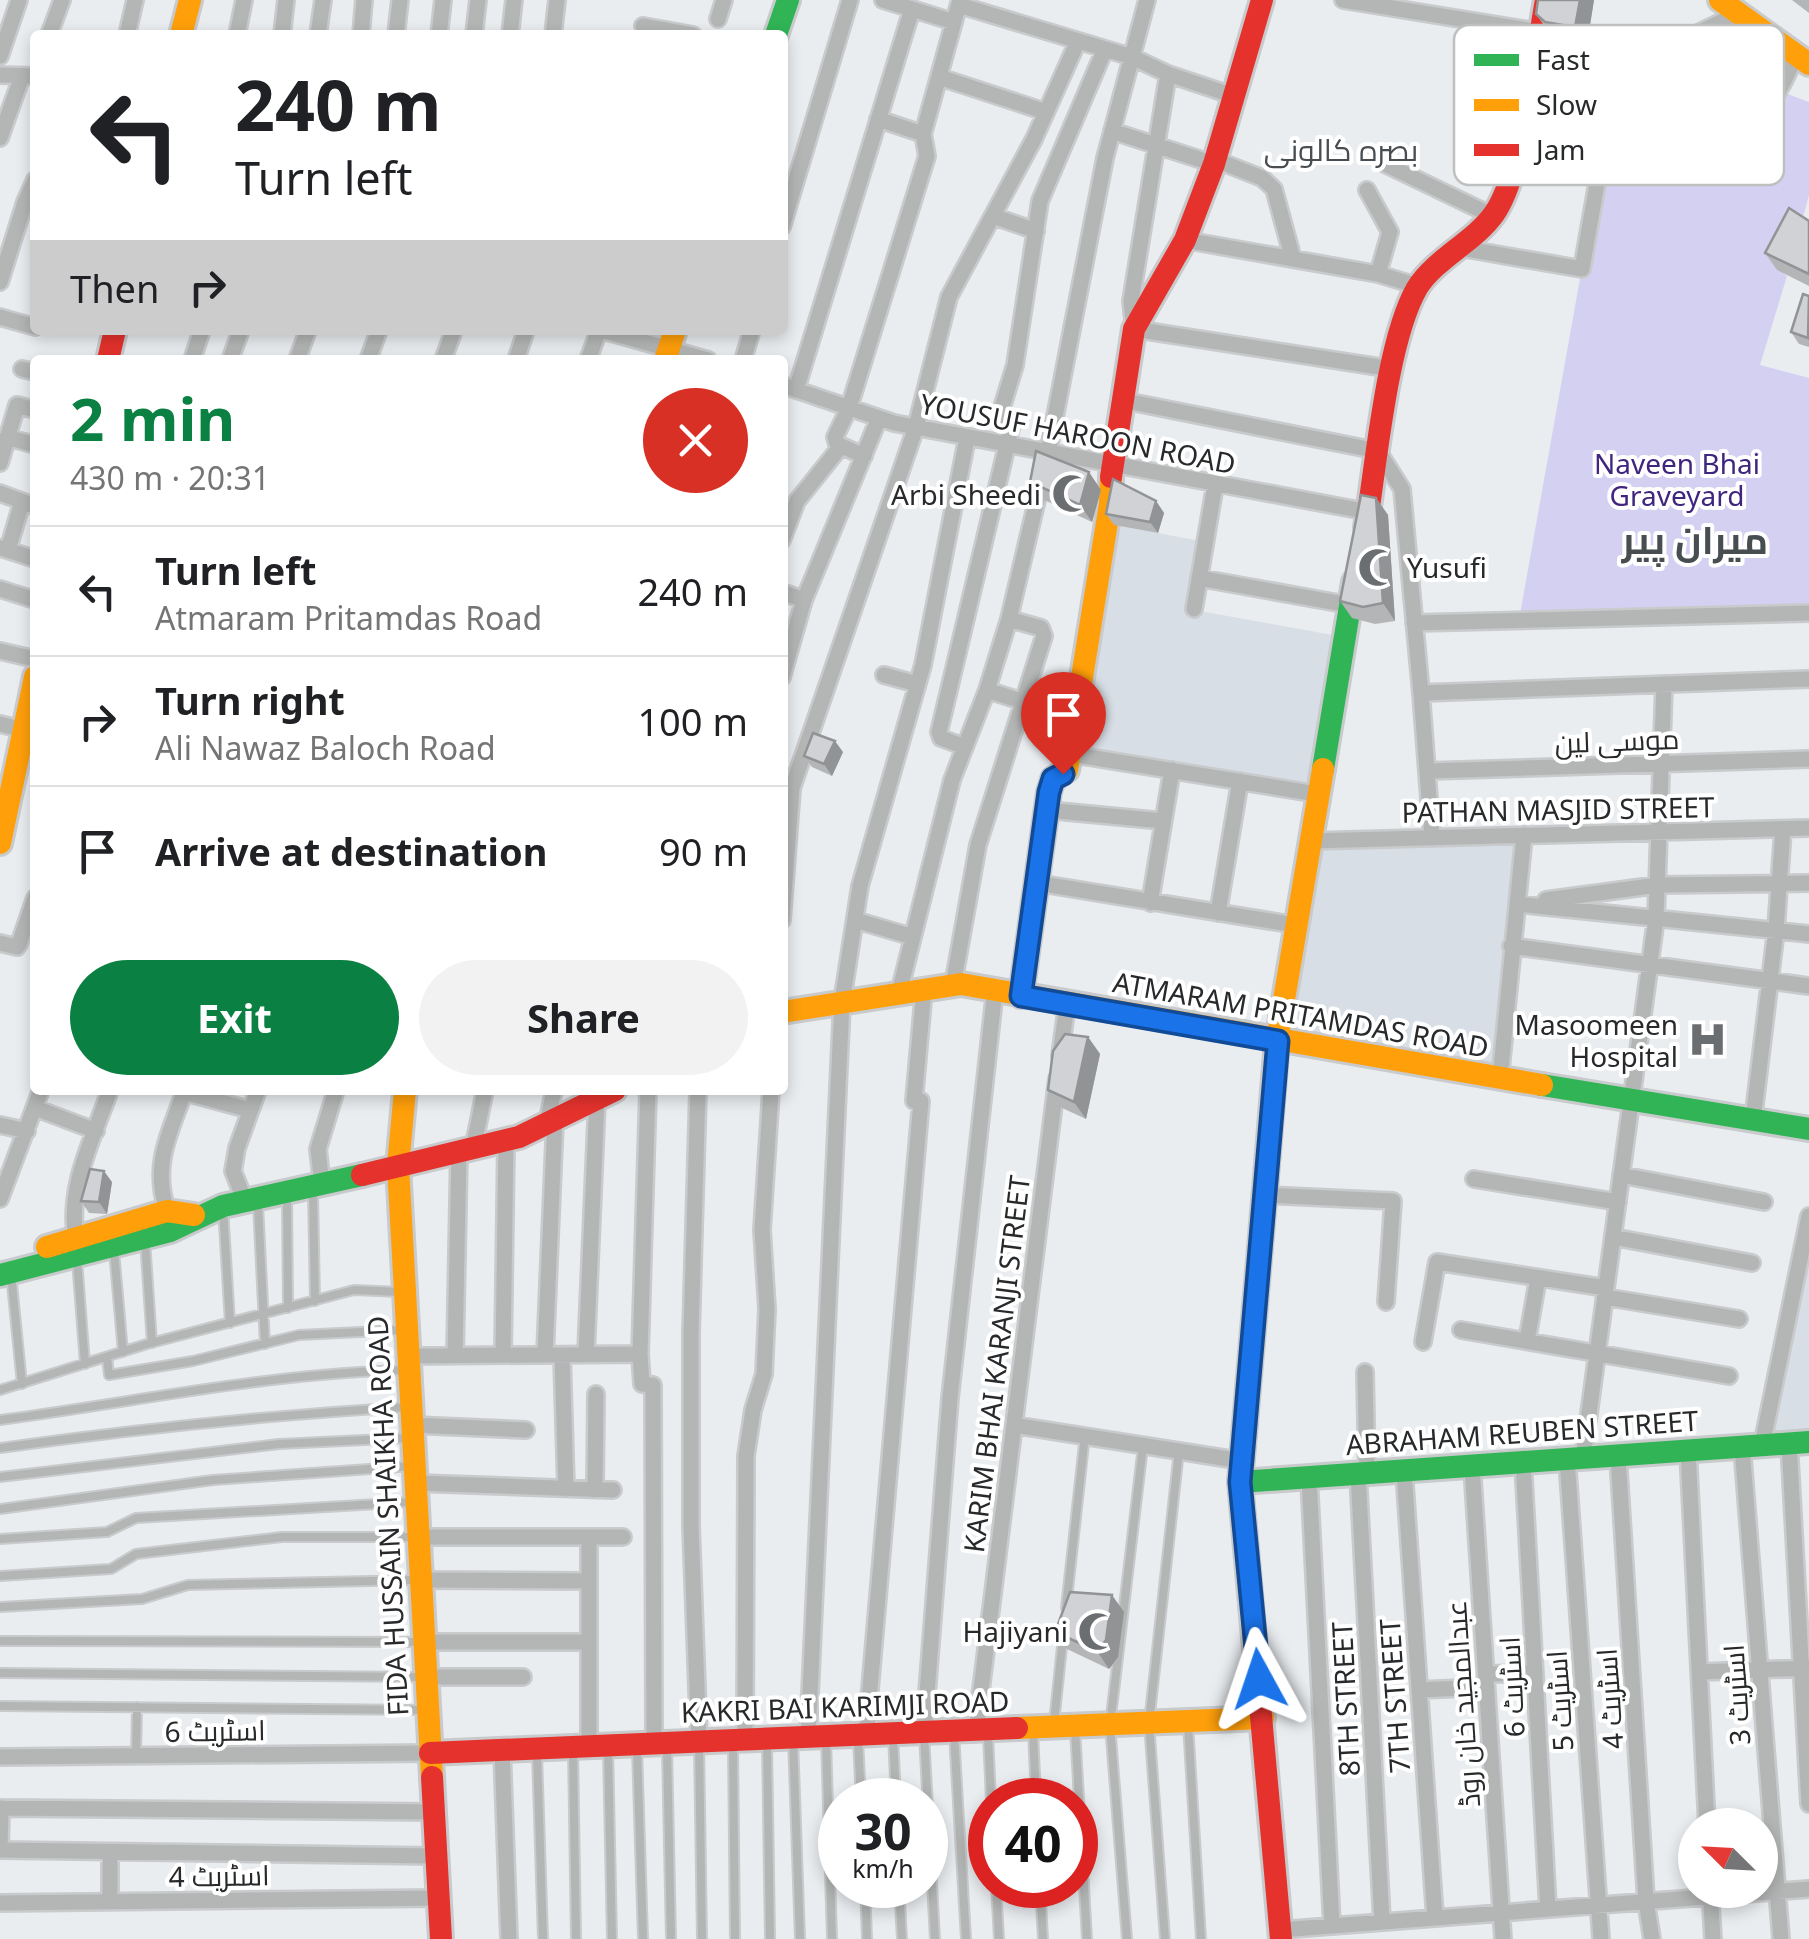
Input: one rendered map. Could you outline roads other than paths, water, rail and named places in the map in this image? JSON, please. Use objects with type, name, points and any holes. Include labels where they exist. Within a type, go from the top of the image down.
[{"type":"street","points":[[0,56],[20,0]]},
{"type":"street","points":[[51,30],[62,0]]},
{"type":"street","points":[[128,30],[135,0]]},
{"type":"street","points":[[181,30],[190,0]]},
{"type":"street","points":[[238,30],[244,0]]},
{"type":"street","points":[[283,30],[286,0]]},
{"type":"street","points":[[319,30],[322,0]]},
{"type":"street","points":[[361,30],[364,0]]},
{"type":"street","points":[[397,30],[400,0]]},
{"type":"street","points":[[440,30],[444,0]]},
{"type":"street","points":[[475,30],[478,0]]},
{"type":"street","points":[[511,30],[514,0]]},
{"type":"street","points":[[553,30],[557,0]]},
{"type":"street","points":[[718,19],[724,0]]},
{"type":"street","points":[[778,30],[788,0]]},
{"type":"street","points":[[788,207],[850,0]]},
{"type":"street","points":[[882,0],[912,9],[958,9],[1078,41],[1234,96]]},
{"type":"street","points":[[899,994],[952,780],[987,690],[1008,619],[1048,454],[1112,131],[1147,0]]},
{"type":"street","points":[[1134,329],[1185,240],[1215,162],[1262,0]]},
{"type":"street","points":[[1343,0],[1469,25]]},
{"type":"street","points":[[1542,25],[1546,0]]},
{"type":"street","points":[[789,387],[912,9]]},
{"type":"street","points":[[864,456],[841,446],[834,437],[849,408],[927,156],[924,134],[958,9]]},
{"type":"street","points":[[1702,25],[1728,10],[1751,25]]},
{"type":"street","points":[[642,26],[664,30]]},
{"type":"street","points":[[788,841],[792,788],[916,428],[949,298],[1046,112],[1078,41]]},
{"type":"street","points":[[965,747],[941,738],[939,732],[1008,446],[1012,424],[1000,414],[1015,365],[1036,232],[1044,194],[1105,49]]},
{"type":"street","points":[[1784,84],[1803,58]]},
{"type":"street","points":[[0,74],[30,75]]},
{"type":"street","points":[[1021,996],[1047,810],[1053,779],[1067,770],[1110,504],[1110,465],[1134,329],[1131,301],[1168,74]]},
{"type":"street","points":[[939,77],[1046,112]]},
{"type":"street","points":[[0,138],[30,79]]},
{"type":"street","points":[[878,119],[924,134]]},
{"type":"street","points":[[1112,131],[1268,182],[1274,189],[1294,259]]},
{"type":"street","points":[[1385,164],[1493,216]]},
{"type":"street","points":[[1010,182],[1044,194]]},
{"type":"street","points":[[1511,185],[1493,216],[1418,286],[1392,369],[1309,840],[1278,1041],[1241,1472],[1280,1934],[1332,1926],[1678,1897]]},
{"type":"street","points":[[1461,248],[1582,269],[1597,185]]},
{"type":"street","points":[[1368,190],[1390,232],[1378,274]]},
{"type":"street","points":[[0,282],[30,193]]},
{"type":"street","points":[[992,216],[1036,232]]},
{"type":"street","points":[[16,228],[30,232]]},
{"type":"street","points":[[1185,240],[1378,274],[1418,286]]},
{"type":"street","points":[[0,317],[30,325]]},
{"type":"street","points":[[1134,329],[1392,369]]},
{"type":"street","points":[[622,335],[694,355]]},
{"type":"street","name":"YOUSUF HAROON ROAD","points":[[789,387],[916,428],[1369,512]]},
{"type":"street","points":[[1121,400],[1378,451],[1402,489],[1432,838]]},
{"type":"street","points":[[0,463],[17,405],[30,409]]},
{"type":"street","points":[[788,656],[804,600],[879,418]]},
{"type":"street","points":[[7,437],[30,444]]},
{"type":"street","points":[[809,1737],[842,1002],[860,886],[917,684],[967,438]]},
{"type":"street","points":[[788,525],[798,501],[841,446]]},
{"type":"street","points":[[1194,610],[1215,485]]},
{"type":"street","points":[[0,493],[29,504],[4,549],[30,557]]},
{"type":"street","points":[[1200,578],[1350,605]]},
{"type":"street","points":[[0,589],[30,598]]},
{"type":"street","points":[[788,594],[804,600]]},
{"type":"street","points":[[1414,623],[1809,613]]},
{"type":"street","points":[[953,985],[978,845],[1044,631],[1008,619]]},
{"type":"street","points":[[0,652],[30,658]]},
{"type":"street","points":[[884,675],[917,684]]},
{"type":"street","points":[[1421,693],[1809,679]]},
{"type":"street","name":"اسٹریٹ 5","points":[[1602,1939],[1575,1459],[1597,1351],[1656,918],[1664,684]]},
{"type":"street","points":[[987,690],[1024,702]]},
{"type":"street","points":[[0,844],[30,713]]},
{"type":"street","points":[[0,724],[26,742]]},
{"type":"street","points":[[1070,754],[1317,794]]},
{"type":"street","name":"موسی لین","points":[[1427,771],[1809,759]]},
{"type":"street","points":[[1150,902],[1172,770]]},
{"type":"street","points":[[1218,913],[1240,782]]},
{"type":"street","points":[[1047,810],[1163,821]]},
{"type":"street","name":"PATHAN MASJID STREET","points":[[1309,840],[1809,828]]},
{"type":"street","points":[[1753,1120],[1771,980],[1783,829]]},
{"type":"street","points":[[1500,1078],[1524,835]]},
{"type":"street","points":[[1037,883],[1296,925]]},
{"type":"street","points":[[1517,904],[1658,885],[1809,883]]},
{"type":"street","points":[[1517,904],[1809,934]]},
{"type":"street","points":[[855,920],[913,936]]},
{"type":"street","points":[[0,943],[17,947],[30,921]]},
{"type":"street","points":[[1511,946],[1809,986]]},
{"type":"street","name":"ATMARAM PRITAMDAS ROAD","points":[[788,1011],[953,985],[1809,1129]]},
{"type":"street","points":[[862,1735],[920,1101],[914,1100],[924,990]]},
{"type":"street","points":[[924,1732],[950,1398],[994,990]]},
{"type":"street","name":"KARIM BHAI KARANJI STREET","points":[[972,1730],[1066,1004]]},
{"type":"street","points":[[0,1199],[39,1095]]},
{"type":"street","points":[[76,1247],[74,1191],[108,1095]]},
{"type":"street","points":[[167,1212],[158,1184],[163,1152],[184,1095]]},
{"type":"street","points":[[199,1095],[250,1110]]},
{"type":"street","points":[[242,1202],[233,1170],[256,1095]]},
{"type":"street","points":[[317,1186],[318,1149],[334,1095]]},
{"type":"street","name":"FIDA HUSSAIN SHAIKHA ROAD","points":[[405,1095],[398,1166],[441,1939]]},
{"type":"street","points":[[455,1356],[466,1150],[483,1095]]},
{"type":"street","points":[[544,1355],[554,1095]]},
{"type":"street","points":[[76,1247],[114,1246],[170,1231],[194,1215],[242,1202],[506,1140],[604,1095]]},
{"type":"street","points":[[586,1354],[608,1095]]},
{"type":"street","points":[[648,1095],[640,1354],[642,1384],[653,1385],[653,1744]]},
{"type":"street","points":[[698,1095],[691,1333],[691,1526],[700,1742]]},
{"type":"street","points":[[748,1740],[746,1456],[753,1410],[764,1374],[767,1309],[762,1230],[771,1095]]},
{"type":"street","points":[[35,1108],[96,1131]]},
{"type":"street","points":[[0,1125],[27,1131]]},
{"type":"street","points":[[503,1355],[506,1140]]},
{"type":"street","points":[[1622,1175],[1764,1202]]},
{"type":"street","points":[[1474,1179],[1618,1202]]},
{"type":"street","points":[[1264,1195],[1393,1201],[1386,1302]]},
{"type":"street","points":[[4,1268],[76,1247],[167,1212],[194,1215]]},
{"type":"street","name":"اسٹریٹ 3","points":[[1769,1808],[1759,1670],[1752,1446],[1809,1216]]},
{"type":"street","points":[[1613,1236],[1752,1262]]},
{"type":"street","points":[[1423,1342],[1437,1262],[1538,1278],[1739,1319]]},
{"type":"street","points":[[1527,1340],[1538,1278]]},
{"type":"street","points":[[1461,1330],[1728,1376]]},
{"type":"street","points":[[409,1363],[455,1356],[640,1354]]},
{"type":"street","points":[[562,1355],[566,1488]]},
{"type":"street","name":"8TH STREET","points":[[1365,1372],[1363,1474],[1382,1922]]},
{"type":"street","points":[[596,1394],[596,1490]]},
{"type":"street","points":[[412,1423],[526,1430]]},
{"type":"street","points":[[1014,1424],[1179,1450],[1241,1472]]},
{"type":"street","points":[[1799,1443],[1809,1804]]},
{"type":"street","name":"ABRAHAM REUBEN STREET","points":[[1241,1472],[1308,1478],[1799,1443]]},
{"type":"street","points":[[1688,1451],[1706,1808]]},
{"type":"street","name":"اسٹریٹ 4","points":[[1618,1456],[1646,1901],[1652,1939]]},
{"type":"street","name":"اسٹریٹ 6","points":[[1522,1462],[1548,1909]]},
{"type":"street","name":"عبدالمجید خان روڈ","points":[[1472,1466],[1503,1939]]},
{"type":"street","name":"7TH STREET","points":[[1404,1470],[1434,1918]]},
{"type":"street","points":[[1308,1478],[1332,1926]]},
{"type":"street","points":[[415,1484],[613,1490]]},
{"type":"street","points":[[418,1537],[622,1537]]},
{"type":"street","points":[[589,1537],[590,1746]]},
{"type":"street","points":[[421,1580],[589,1581]]},
{"type":"street","points":[[424,1642],[589,1642]]},
{"type":"street","points":[[1700,1672],[1806,1668]]},
{"type":"street","points":[[1419,1690],[1535,1672]]},
{"type":"street","points":[[426,1677],[524,1677]]},
{"type":"street","name":"KAKRI BAI KARIMJI ROAD","points":[[430,1753],[1262,1718]]},
{"type":"street","points":[[502,1750],[509,1939]]},
{"type":"street","name":"اسٹریٹ 6","points":[[0,1757],[430,1753]]},
{"type":"street","points":[[434,1812],[1,1808],[0,1850],[436,1856]]},
{"type":"street","points":[[110,1852],[110,1901]]},
{"type":"street","points":[[1778,1892],[1809,1889]]},
{"type":"street","name":"اسٹریٹ 4","points":[[0,1903],[438,1898]]},
{"type":"street","points":[[1711,1908],[1712,1939]]},
{"type":"street","name":"اسٹریٹ 3","points":[[1777,1908],[1781,1939]]},
{"type":"lane","points":[[315,1300],[317,1186]]},
{"type":"lane","points":[[287,1193],[288,1308]]},
{"type":"lane","points":[[242,1202],[266,1344]]},
{"type":"lane","points":[[230,1323],[242,1202]]},
{"type":"lane","points":[[144,1237],[152,1343]]},
{"type":"lane","points":[[114,1246],[123,1352]]},
{"type":"lane","points":[[76,1247],[85,1364]]},
{"type":"lane","points":[[4,1268],[22,1384]]},
{"type":"lane","points":[[0,1390],[152,1343],[354,1290],[405,1292]]},
{"type":"lane","points":[[107,1357],[109,1375],[193,1361],[299,1336],[407,1329]]},
{"type":"lane","points":[[0,1420],[109,1406],[249,1381],[409,1363]]},
{"type":"lane","points":[[0,1448],[290,1414],[412,1423]]},
{"type":"lane","points":[[0,1477],[280,1444],[412,1423]]},
{"type":"lane","points":[[1066,1610],[1085,1434]]},
{"type":"lane","points":[[1128,1939],[1110,1725],[1143,1444]]},
{"type":"lane","points":[[1165,1939],[1149,1723],[1179,1450]]},
{"type":"lane","points":[[0,1509],[213,1480],[415,1484]]},
{"type":"lane","points":[[0,1540],[107,1532],[136,1518],[415,1484]]},
{"type":"lane","points":[[0,1576],[111,1569],[136,1554],[282,1537],[418,1537]]},
{"type":"lane","points":[[0,1607],[142,1599],[188,1585],[421,1580]]},
{"type":"lane","points":[[1041,1778],[1054,1727],[1064,1630]]},
{"type":"lane","points":[[0,1641],[424,1642]]},
{"type":"lane","points":[[0,1673],[426,1677]]},
{"type":"lane","points":[[0,1706],[428,1710]]},
{"type":"lane","points":[[136,1756],[137,1707]]},
{"type":"lane","points":[[1188,1722],[1201,1939]]},
{"type":"lane","points":[[1054,1727],[1087,1939]]},
{"type":"lane","points":[[972,1730],[985,1778]]},
{"type":"lane","points":[[966,1939],[972,1730]]},
{"type":"lane","points":[[924,1732],[934,1939]]},
{"type":"lane","points":[[893,1734],[895,1778]]},
{"type":"lane","points":[[861,1778],[862,1735]]},
{"type":"lane","points":[[800,1939],[809,1737]]},
{"type":"lane","points":[[809,1737],[832,1939]]},
{"type":"lane","points":[[735,1939],[748,1740]]},
{"type":"lane","points":[[748,1740],[770,1939]]},
{"type":"lane","points":[[700,1742],[702,1939]]},
{"type":"lane","points":[[643,1939],[653,1744]]},
{"type":"lane","points":[[653,1744],[671,1939]]},
{"type":"lane","points":[[576,1939],[590,1746]]},
{"type":"lane","points":[[590,1746],[612,1939]]},
{"type":"lane","points":[[537,1748],[543,1939]]},
{"type":"lane","points":[[866,1908],[867,1939]]},
{"type":"lane","points":[[901,1908],[902,1939]]},
{"type":"lane","points":[[997,1908],[999,1939]]},
{"type":"lane","points":[[1041,1908],[1043,1939]]},
{"type":"place","name":"Arbi Sheedi","points":[[1071,494]]},
{"type":"place","name":"Yusufi","points":[[1377,567]]},
{"type":"place","name":"Masoomeen Hospital","points":[[1708,1040]]},
{"type":"place","name":"Hajiyani","points":[[1098,1631]]},
{"type":"district","name":"بصرہ کالونی","points":[[1341,149]]},
{"type":"district","name":"میران پیر","points":[[1695,539]]},
{"type":"park label","name":"Naveen Bhai Graveyard","points":[[1677,479]]}]
